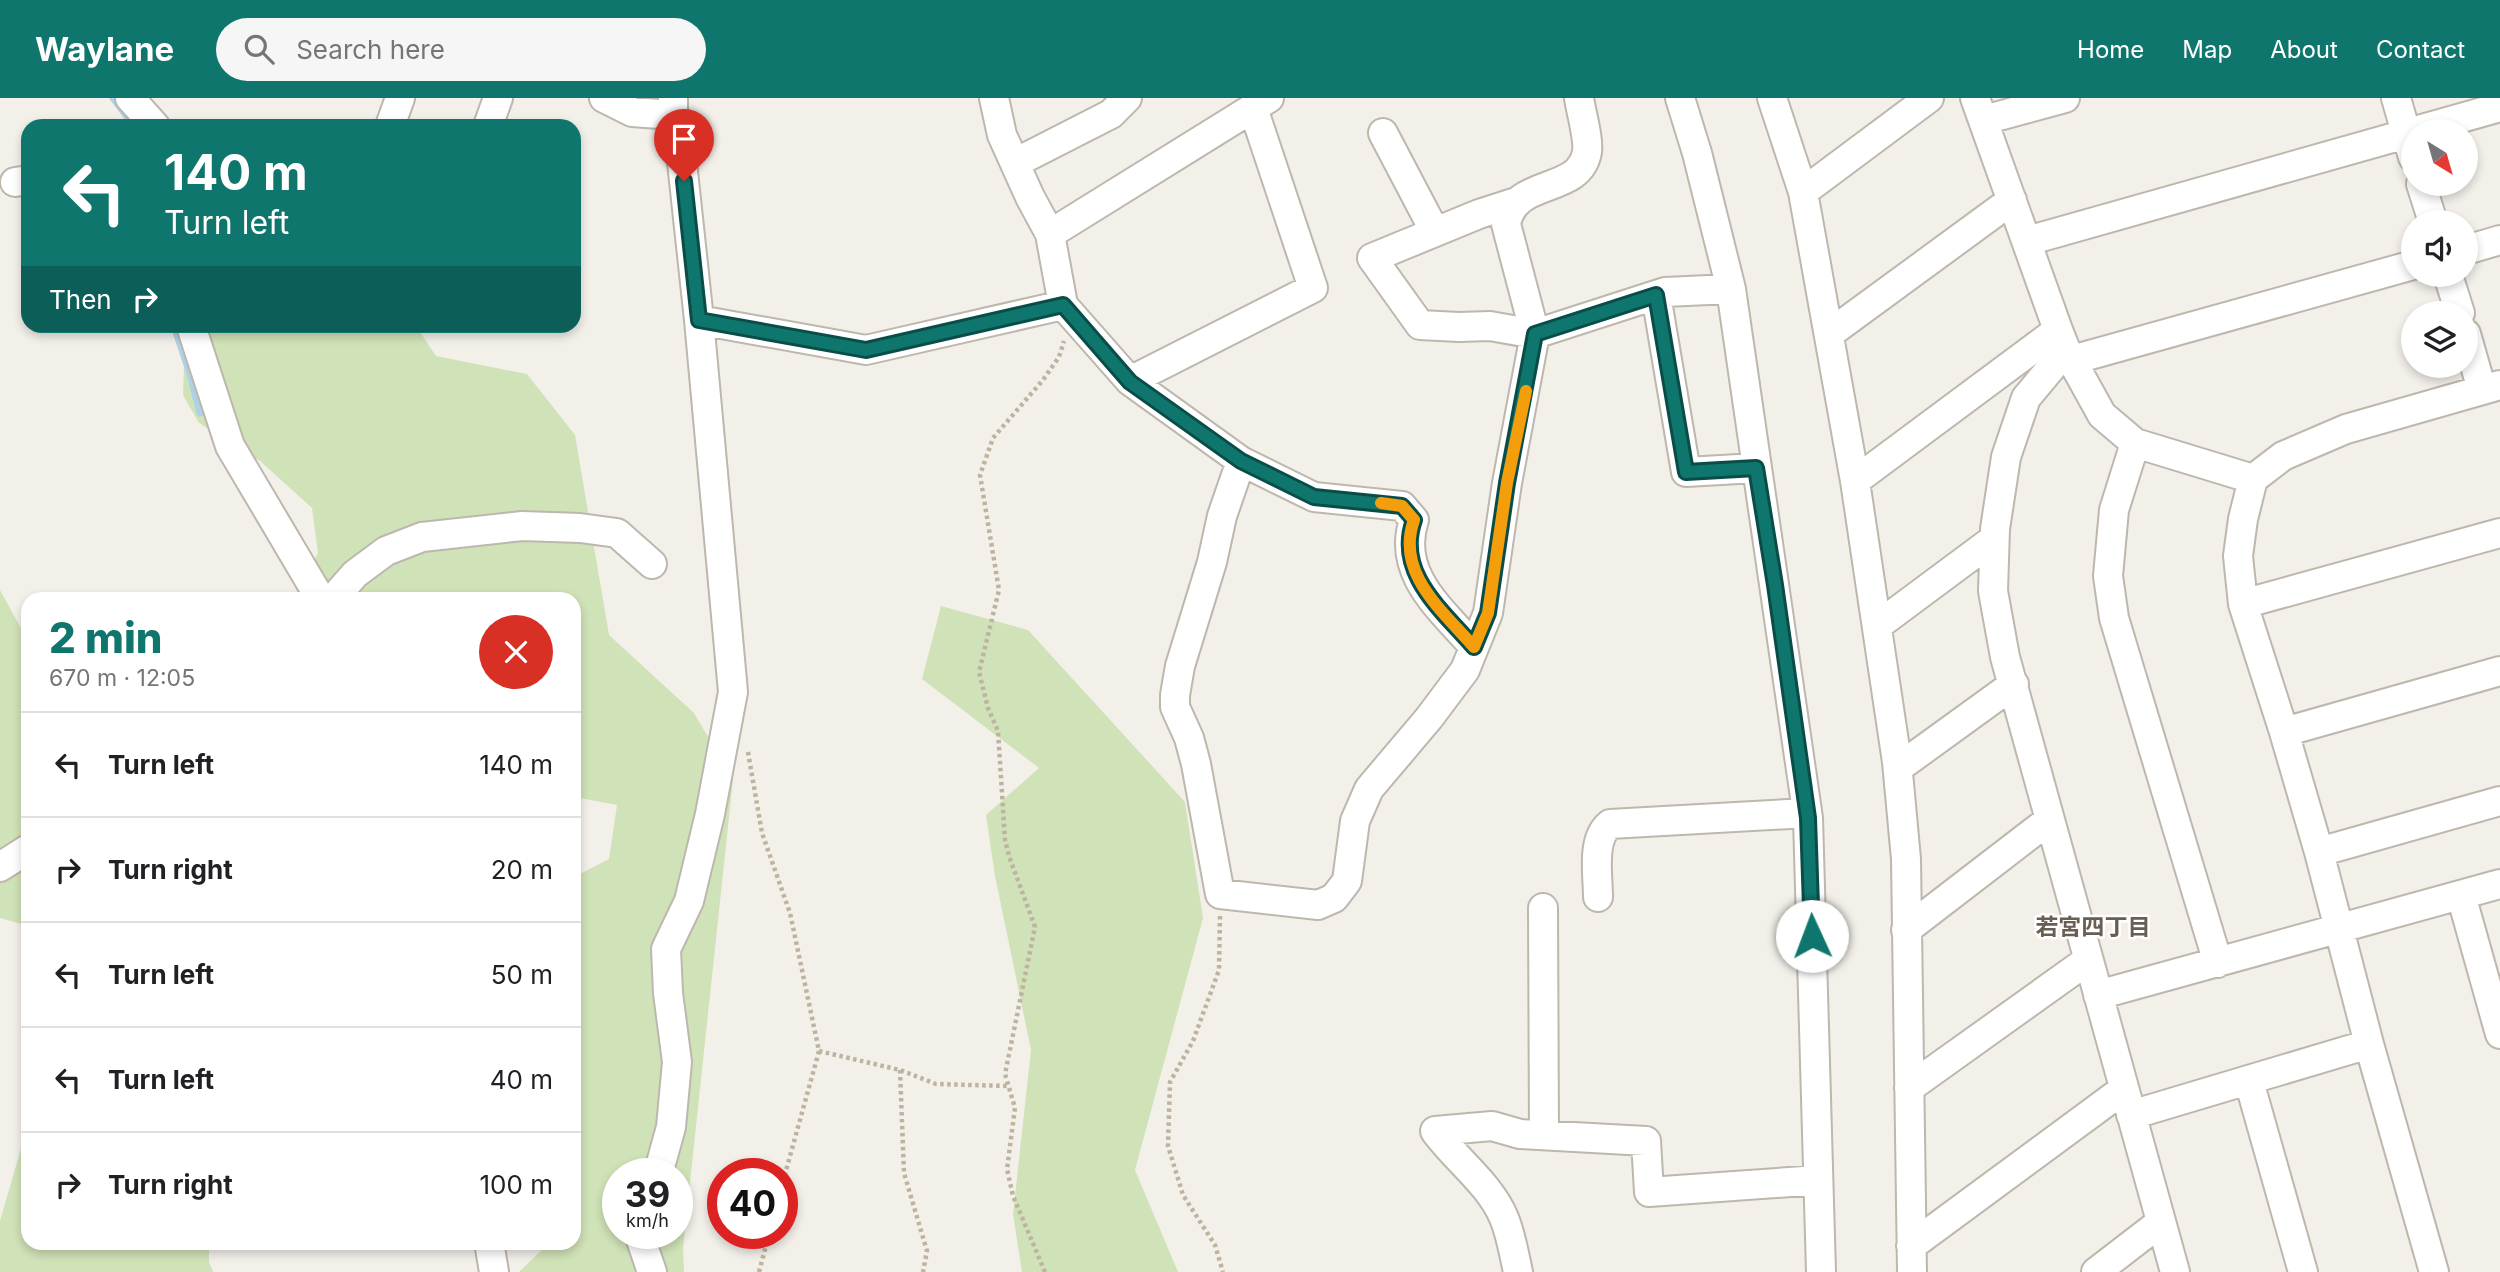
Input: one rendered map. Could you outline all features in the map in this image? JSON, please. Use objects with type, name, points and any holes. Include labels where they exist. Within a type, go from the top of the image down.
[{"type":"street","points":[[130,98],[149,119]]},
{"type":"street","points":[[392,119],[400,98]]},
{"type":"street","points":[[490,119],[498,98]]},
{"type":"street","points":[[604,98],[632,112],[673,107],[681,153],[699,320],[733,692],[710,814],[689,901],[666,949],[668,993],[677,1062],[671,1127],[662,1158]]},
{"type":"street","points":[[994,98],[1002,135],[1050,234],[1063,305],[1130,382],[1241,461],[1314,497],[1402,506],[1414,520],[1408,538],[1415,576],[1426,593],[1474,647]]},
{"type":"street","points":[[1015,163],[1111,114],[1127,98]]},
{"type":"street","points":[[1579,98],[1587,150],[1582,166],[1560,183],[1372,258],[1420,325],[1490,326],[1535,334],[1665,292],[1731,289]]},
{"type":"street","points":[[1680,98],[1697,153],[1731,289],[1807,813],[1821,1272]]},
{"type":"street","points":[[1772,98],[1802,192],[1829,334],[1856,481],[1898,768],[1906,859],[1911,1259]]},
{"type":"street","points":[[1802,192],[1929,98]]},
{"type":"street","points":[[2065,98],[1980,109],[2065,347],[2102,415],[2135,443],[2253,479]]},
{"type":"street","points":[[2396,98],[2404,119]]},
{"type":"street","points":[[1050,234],[1261,103],[1313,288],[1130,382]]},
{"type":"street","points":[[2466,119],[2500,107]]},
{"type":"street","points":[[1382,133],[1435,232]]},
{"type":"street","points":[[2027,240],[2401,141]]},
{"type":"street","points":[[1829,334],[2012,200]]},
{"type":"street","points":[[1241,461],[1222,516],[1212,562],[1180,666],[1175,707],[1189,738],[1196,764],[1220,894],[1318,905],[1334,898],[1347,881],[1354,821],[1369,789],[1465,670],[1488,613],[1507,483],[1535,334],[1506,224],[1508,211],[1513,203]]},
{"type":"street","points":[[2478,246],[2500,240]]},
{"type":"street","points":[[1856,481],[2065,347],[2401,268]]},
{"type":"street","points":[[1656,295],[1686,472],[1756,468]]},
{"type":"street","points":[[699,320],[866,350],[1063,305]]},
{"type":"street","points":[[193,333],[230,446],[316,592]]},
{"type":"street","points":[[2065,347],[2026,397],[2006,457],[1994,538],[1993,591],[2005,656],[2175,1272]]},
{"type":"street","points":[[2434,1272],[2369,1044],[2319,852],[2243,604],[2238,556],[2243,519],[2253,479],[2283,456],[2346,429],[2491,387],[2478,359]]},
{"type":"street","points":[[2135,443],[2114,510],[2108,576],[2114,618],[2218,963]]},
{"type":"street","points":[[339,592],[355,574],[386,551],[422,537],[522,526],[580,527],[617,533],[652,564]]},
{"type":"street","points":[[2243,604],[2500,533]]},
{"type":"street","points":[[1877,626],[1994,538]]},
{"type":"street","points":[[2284,732],[2500,671]]},
{"type":"street","points":[[1898,768],[2014,684]]},
{"type":"street","points":[[2319,852],[2500,802]]},
{"type":"street","points":[[1598,897],[1599,844],[1603,830],[1610,824],[1807,813]]},
{"type":"street","points":[[1906,930],[2049,820]]},
{"type":"street","points":[[0,867],[21,854]]},
{"type":"street","points":[[2098,995],[2500,884]]},
{"type":"street","points":[[2460,895],[2500,1034]]},
{"type":"street","points":[[1543,908],[1544,1135]]},
{"type":"street","points":[[1909,1088],[2088,960]]},
{"type":"street","points":[[1911,1259],[2128,1102],[2249,1081],[2369,1044]]},
{"type":"street","points":[[2249,1081],[2303,1272]]},
{"type":"street","points":[[1518,1272],[1503,1216],[1482,1184],[1446,1148],[1435,1131],[1492,1126],[1520,1134],[1646,1141],[1649,1192],[1818,1180]]},
{"type":"street","points":[[2096,1272],[2161,1222]]},
{"type":"street","points":[[644,1249],[652,1272]]},
{"type":"street","points":[[490,1250],[494,1272]]},
{"type":"path","points":[[1045,1272],[1013,1196],[1007,1169],[1015,1108],[1005,1074],[1035,928],[1007,848],[998,731],[988,708],[979,672],[999,590],[980,475],[993,438],[1043,380],[1059,357],[1066,334],[1063,305]]},
{"type":"path","points":[[746,741],[762,833],[790,913],[819,1051],[789,1158]]},
{"type":"path","points":[[1220,894],[1219,970],[1193,1041],[1170,1082],[1168,1146],[1183,1195],[1215,1245],[1223,1272]]},
{"type":"path","points":[[819,1051],[900,1070],[936,1084],[1008,1086]]},
{"type":"path","points":[[900,1070],[904,1173],[927,1251],[923,1272]]},
{"type":"path","points":[[759,1272],[765,1249]]},
{"type":"green space","points":[[190,333],[421,333],[436,356],[527,374],[575,435],[609,635],[694,713],[733,780],[693,1158],[602,1158],[602,1249],[683,1249],[684,1272],[519,1272],[542,1250],[581,1250],[581,873],[609,859],[617,805],[581,798],[581,592],[297,592],[318,553],[312,508],[260,461],[199,423],[183,395],[185,336]]},
{"type":"green space","points":[[0,590],[21,628],[21,924],[0,918]]},
{"type":"green space","points":[[941,606],[1028,630],[1185,802],[1203,918],[1135,1170],[1178,1272],[1022,1272],[1013,1214],[1031,1050],[995,876],[986,815],[1039,768],[922,679]]},
{"type":"green space","points":[[21,1148],[21,1250],[209,1250],[209,1262],[213,1272],[0,1272],[0,1221]]},
{"type":"waterway","points":[[113,98],[129,119]]},
{"type":"waterway","points":[[176,333],[200,413]]},
{"type":"slow traffic","points":[[1381,503],[1402,506],[1414,520],[1408,538],[1415,576],[1426,593],[1474,647],[1488,613],[1507,483],[1526,391]]},
{"type":"district","name":"若宮四丁目","points":[[2093,927]]},
{"type":"route","points":[[684,181],[699,320],[866,350],[1063,305],[1130,382],[1241,461],[1314,497],[1402,506],[1414,520],[1408,538],[1415,576],[1426,593],[1474,647],[1488,613],[1507,483],[1535,334],[1656,295],[1686,472],[1756,468],[1808,818],[1812,936]]}]
